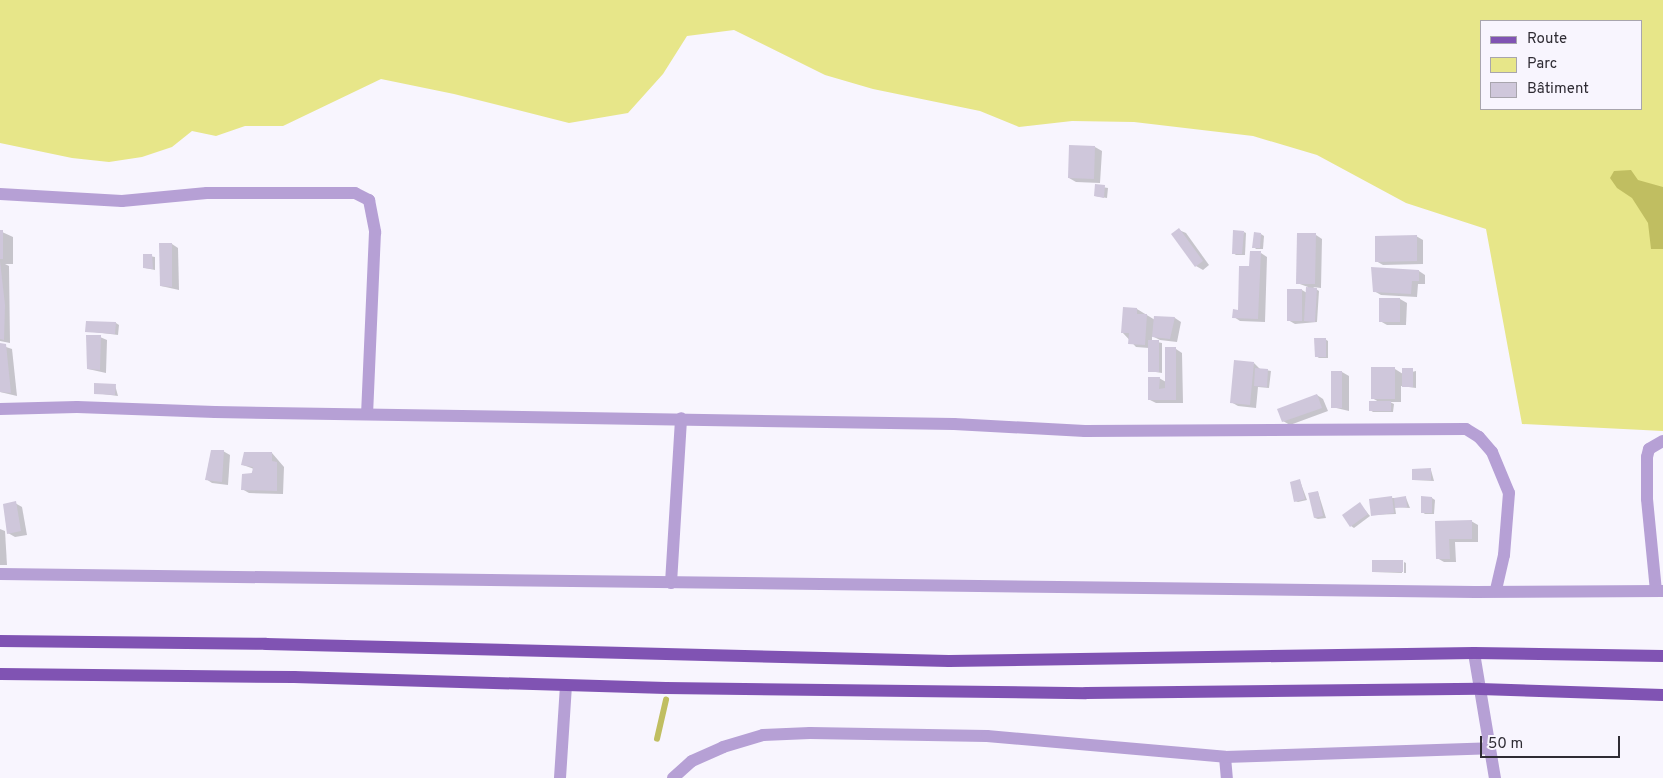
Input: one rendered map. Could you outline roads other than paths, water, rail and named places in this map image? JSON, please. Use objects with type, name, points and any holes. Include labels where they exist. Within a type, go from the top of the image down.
[{"type":"main road","points":[[0,642],[266,644],[949,661],[1138,661],[1474,653],[1663,656]]},
{"type":"main road","points":[[0,674],[294,677],[566,686],[1086,693],[1480,689],[1663,696]]},
{"type":"street","points":[[0,194],[122,201],[207,193],[355,193],[369,200],[375,232],[367,412]]},
{"type":"street","points":[[0,409],[78,407],[214,412],[367,412],[682,418],[954,424],[1085,431],[1466,429],[1479,437],[1492,452],[1509,493],[1504,555],[1496,590]]},
{"type":"street","points":[[671,583],[682,418]]},
{"type":"street","points":[[0,574],[671,583],[1660,591],[1647,499],[1647,457],[1650,448],[1663,442]]},
{"type":"street","points":[[1474,653],[1495,778]]},
{"type":"street","points":[[560,778],[566,686]]},
{"type":"street","points":[[674,778],[692,761],[723,747],[763,735],[810,733],[987,736],[1225,757],[1490,748]]},
{"type":"street","points":[[1225,757],[1227,778]]},
{"type":"waterway","points":[[657,739],[666,700]]}]
